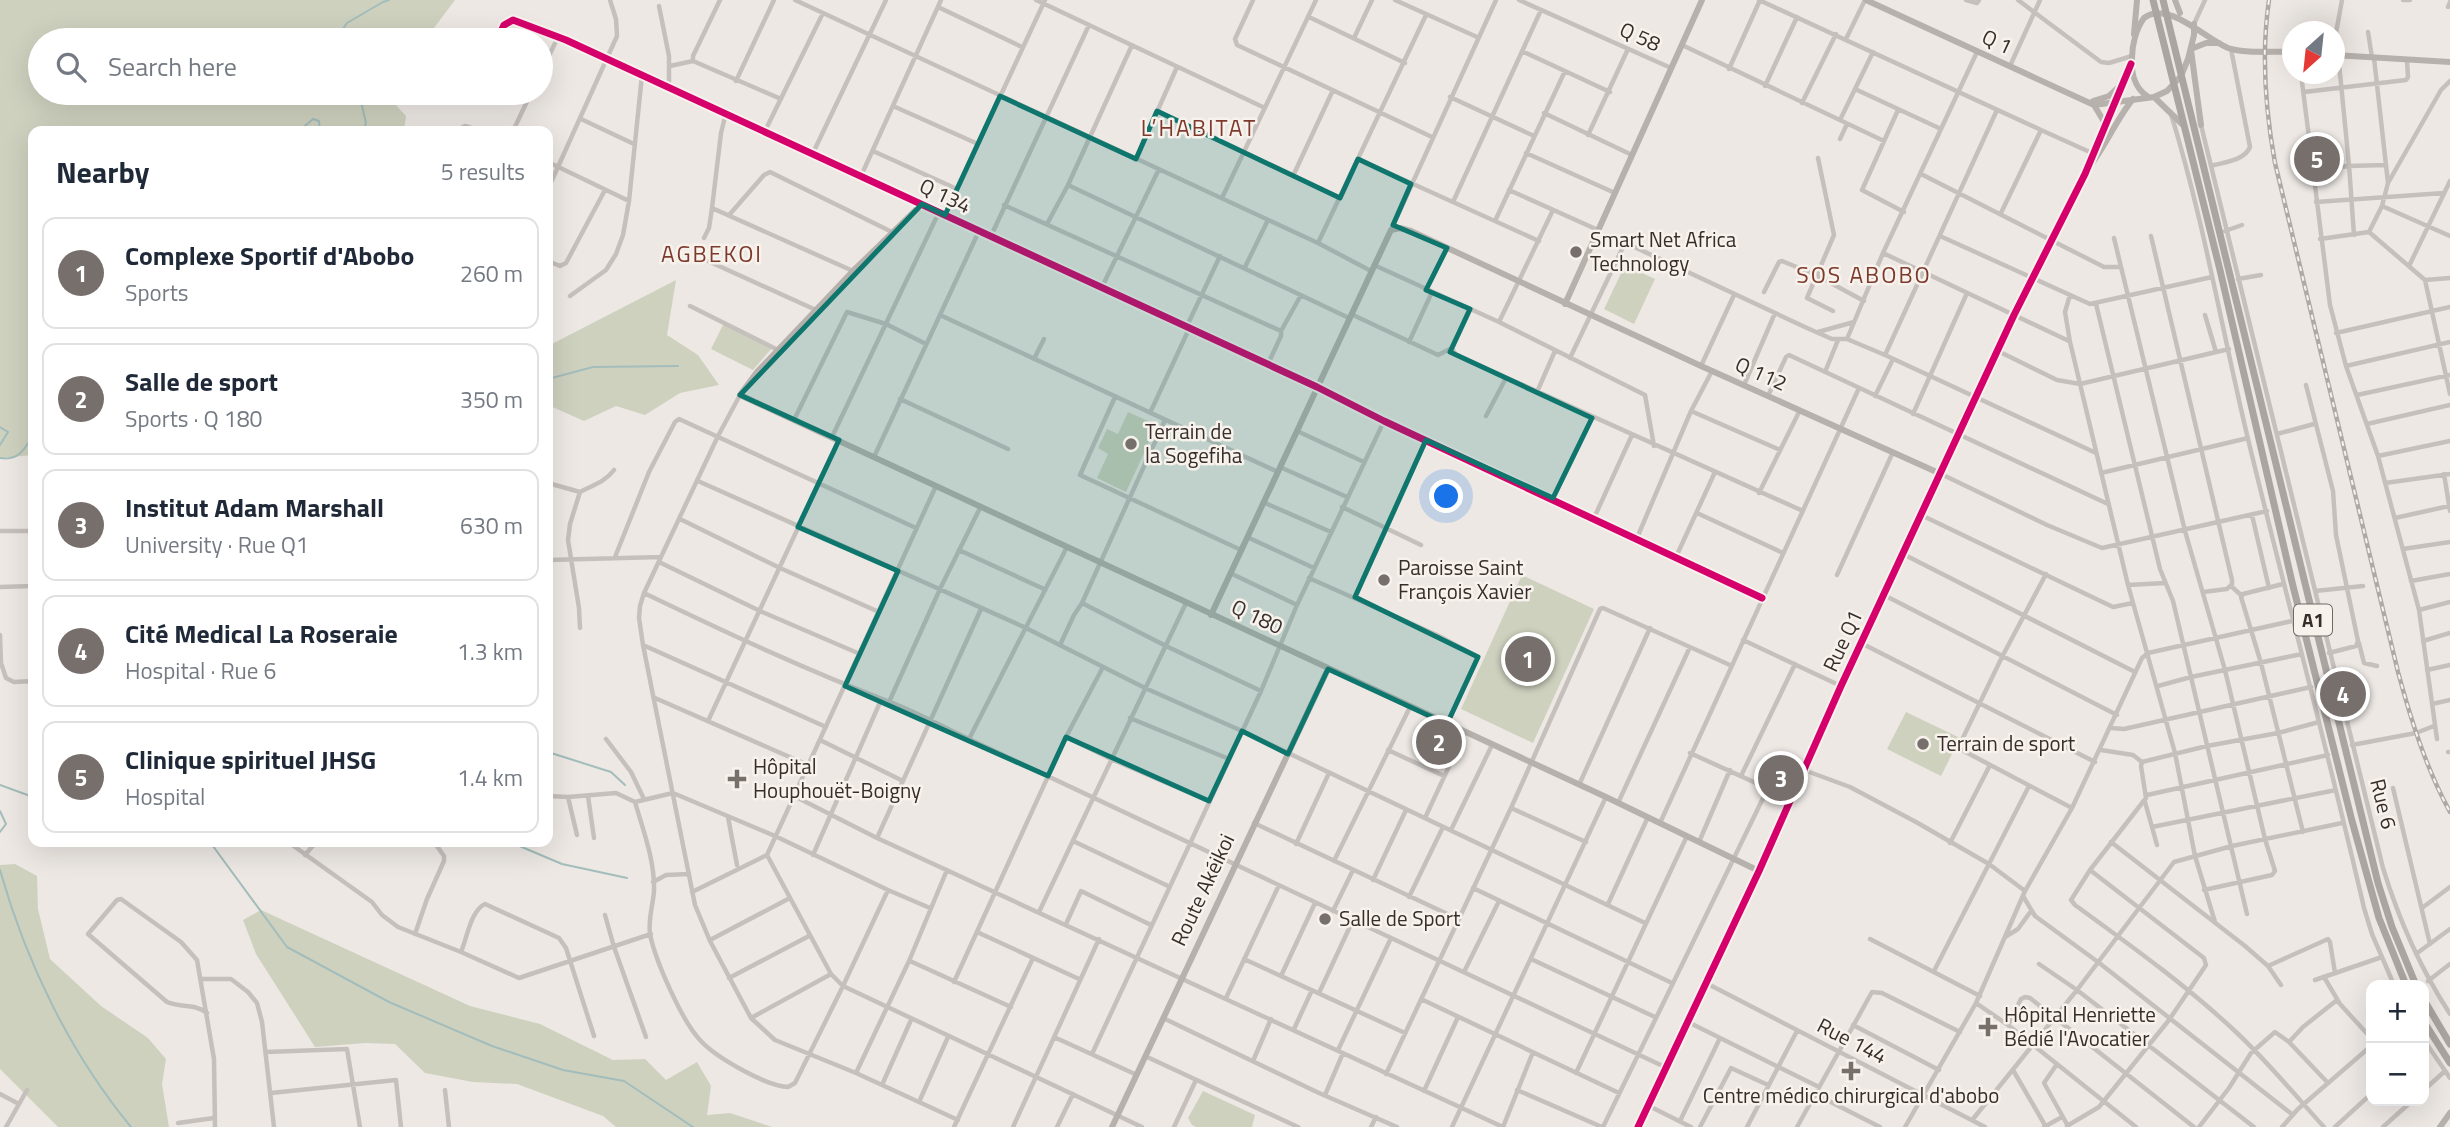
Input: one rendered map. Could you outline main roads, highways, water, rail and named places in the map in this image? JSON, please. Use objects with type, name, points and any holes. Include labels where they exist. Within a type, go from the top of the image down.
[{"type":"main road","name":"A1","points":[[2164,3],[2348,746],[2378,883],[2392,927],[2414,980]]},
{"type":"main road","name":"A1","points":[[2154,4],[2352,821],[2379,918],[2404,980]]},
{"type":"main road","points":[[2197,137],[2201,125]]},
{"type":"main road","points":[[2429,1008],[2450,1044]]},
{"type":"main road","points":[[2429,1031],[2448,1067]]},
{"type":"waterway","points":[[343,28],[347,23],[389,0]]},
{"type":"waterway","points":[[362,105],[365,126]]},
{"type":"waterway","points":[[305,126],[313,119],[319,121],[320,126]]},
{"type":"waterway","points":[[553,378],[593,367],[678,366]]},
{"type":"waterway","points":[[0,427],[8,432],[0,445]]},
{"type":"waterway","points":[[0,458],[16,456],[28,443]]},
{"type":"waterway","points":[[553,754],[611,772],[625,785]]},
{"type":"waterway","points":[[0,785],[28,795]]},
{"type":"waterway","points":[[0,811],[6,824],[0,832]]},
{"type":"waterway","points":[[214,847],[287,947],[389,1002],[492,1046],[563,1070],[624,1081],[693,1127]]},
{"type":"waterway","points":[[522,847],[562,864],[627,878]]},
{"type":"waterway","points":[[0,870],[23,939],[52,1005],[88,1069],[131,1127]]},
{"type":"railway","points":[[2269,0],[2265,82],[2275,163],[2398,672],[2420,744],[2450,812]]},
{"type":"place","name":"Clinique spirituel JHSG","points":[[2317,159]]},
{"type":"place","name":"Smart Net Africa Technology","points":[[1576,252]]},
{"type":"place","name":"Terrain de la Sogefiha","points":[[1131,444]]},
{"type":"place","name":"Paroisse Saint François Xavier","points":[[1384,580]]},
{"type":"place","name":"Complexe Sportif d'Abobo","points":[[1528,659]]},
{"type":"place","name":"Cité Medical La Roseraie","points":[[2343,694]]},
{"type":"place","name":"Salle de sport","points":[[1439,742]]},
{"type":"place","name":"Terrain de sport","points":[[1923,744]]},
{"type":"place","name":"Institut Adam Marshall","points":[[1781,778]]},
{"type":"place","name":"Hôpital Houphouët-Boigny","points":[[737,779]]},
{"type":"place","name":"Salle de Sport","points":[[1325,919]]},
{"type":"place","name":"Hôpital Henriette Bédié l'Avocatier","points":[[1988,1027]]},
{"type":"place","name":"Centre médico chirurgical d'abobo","points":[[1851,1071]]},
{"type":"district","name":"L’HABITAT","points":[[1199,128]]},
{"type":"district","name":"AGBEKOI","points":[[712,254]]},
{"type":"district","name":"SOS ABOBO","points":[[1864,275]]}]
